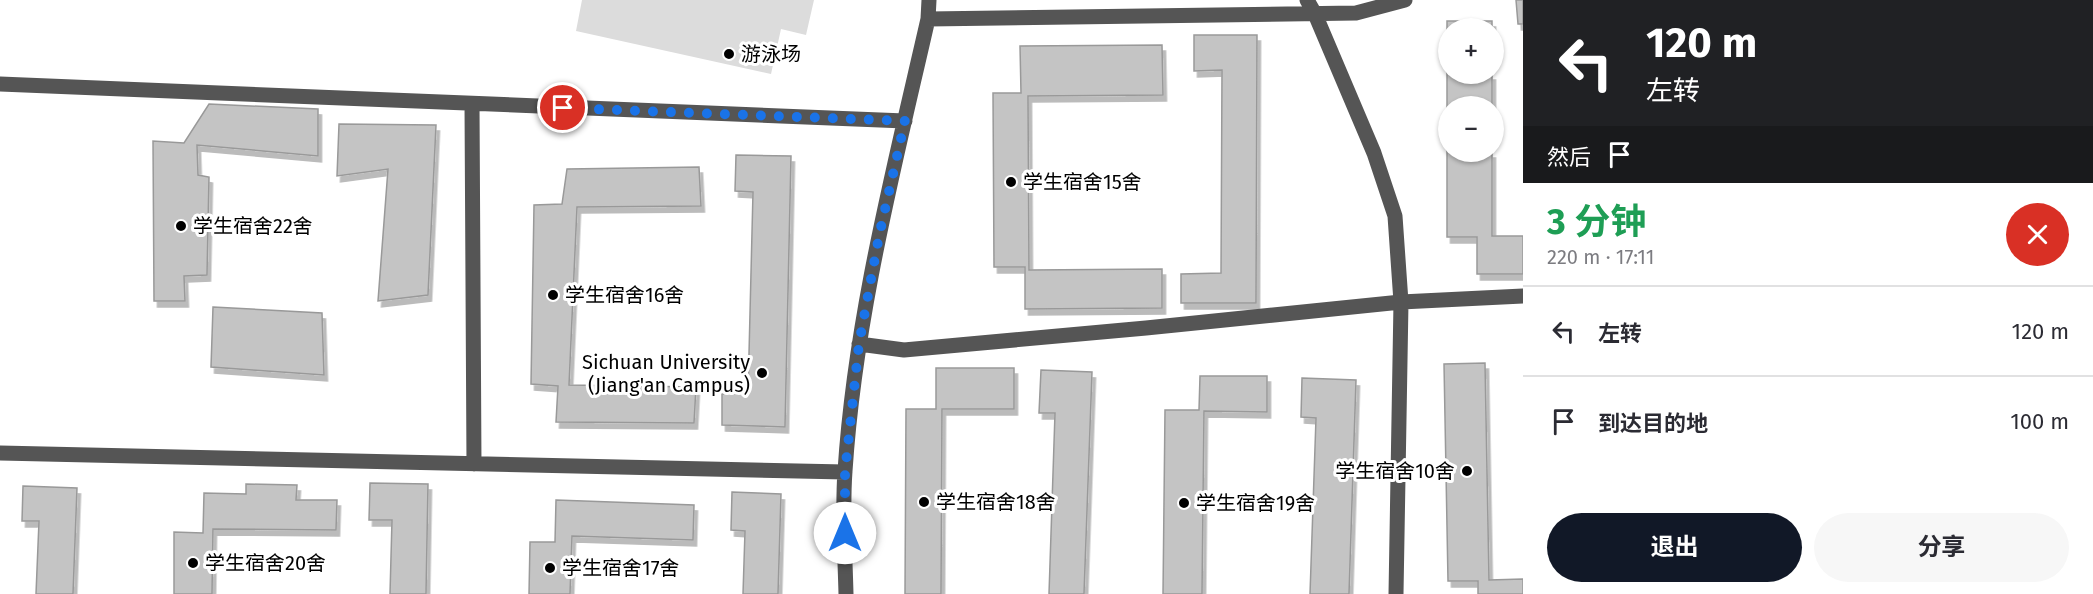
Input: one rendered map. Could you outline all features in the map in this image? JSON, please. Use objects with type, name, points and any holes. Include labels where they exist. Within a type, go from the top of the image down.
[{"type":"street","points":[[846,594],[845,472],[859,344],[879,236],[928,19],[929,0]]},
{"type":"street","points":[[1307,0],[1374,153],[1395,216],[1401,302],[1396,594]]},
{"type":"street","points":[[928,19],[1356,13],[1405,0]]},
{"type":"street","points":[[0,84],[905,121]]},
{"type":"street","points":[[472,104],[474,464]]},
{"type":"street","points":[[859,344],[904,350],[1401,302],[1523,296]]},
{"type":"street","points":[[0,453],[845,472]]},
{"type":"shaded area","name":"游泳场","points":[[582,0],[814,0],[806,35],[781,29],[771,74],[576,31]]},
{"type":"building","points":[[1516,0],[1523,0],[1523,24],[1518,24]]},
{"type":"building","points":[[1194,35],[1257,35],[1256,303],[1181,303],[1181,274],[1221,273],[1222,70],[1194,71]]},
{"type":"building","name":"学生宿舍15舍","points":[[1162,45],[1163,95],[1028,96],[1029,270],[1162,269],[1162,308],[1025,309],[1025,267],[994,267],[993,93],[1021,93],[1020,46]]},
{"type":"building","points":[[1447,84],[1492,84],[1492,96],[1447,96]]},
{"type":"building","name":"学生宿舍22舍","points":[[209,104],[318,109],[318,156],[197,145],[198,175],[209,177],[207,275],[184,276],[185,301],[154,301],[153,141],[184,143]]},
{"type":"building","name":"学生宿舍22舍","points":[[339,124],[436,125],[428,295],[378,301],[388,169],[337,176]]},
{"type":"building","points":[[736,155],[791,156],[785,427],[722,425],[722,394],[748,394],[753,192],[735,191]]},
{"type":"building","points":[[1447,162],[1492,162],[1492,236],[1523,236],[1523,274],[1477,274],[1477,237],[1447,237]]},
{"type":"building","name":"学生宿舍16舍","points":[[699,167],[701,206],[577,207],[569,385],[696,387],[694,423],[556,422],[558,386],[531,384],[534,205],[562,204],[567,169]]},
{"type":"building","points":[[213,307],[322,313],[324,375],[211,367]]},
{"type":"building","name":"学生宿舍10舍","points":[[1485,363],[1489,580],[1523,579],[1523,594],[1478,594],[1478,581],[1448,581],[1444,364]]},
{"type":"building","name":"学生宿舍18舍","points":[[936,368],[1014,368],[1014,409],[942,409],[941,594],[905,594],[906,409],[936,409]]},
{"type":"building","name":"学生宿舍18舍","points":[[1041,370],[1092,372],[1084,594],[1049,594],[1055,413],[1039,413]]},
{"type":"building","name":"学生宿舍19舍","points":[[1200,376],[1267,376],[1267,412],[1204,411],[1202,594],[1163,594],[1165,410],[1199,410]]},
{"type":"building","name":"学生宿舍19舍","points":[[1302,378],[1356,380],[1349,594],[1310,594],[1316,418],[1301,417]]},
{"type":"building","name":"学生宿舍20舍","points":[[370,483],[428,484],[426,594],[390,594],[392,520],[369,520]]},
{"type":"building","name":"学生宿舍20舍","points":[[246,484],[297,485],[296,500],[337,500],[336,530],[213,529],[212,594],[174,594],[174,532],[203,533],[204,493],[246,494]]},
{"type":"building","points":[[23,486],[77,488],[73,594],[36,594],[39,521],[22,521]]},
{"type":"building","name":"学生宿舍17舍","points":[[732,492],[781,494],[778,594],[743,594],[745,531],[731,530]]},
{"type":"building","name":"学生宿舍17舍","points":[[556,500],[694,505],[693,540],[572,536],[570,594],[529,594],[530,542],[555,542]]},
{"type":"place","name":"游泳场","points":[[729,54]]},
{"type":"place","name":"学生宿舍15舍","points":[[1011,182]]},
{"type":"place","name":"学生宿舍22舍","points":[[181,226]]},
{"type":"place","name":"学生宿舍16舍","points":[[553,295]]},
{"type":"place","name":"Sichuan University (Jiang'an Campus)","points":[[762,373]]},
{"type":"place","name":"学生宿舍10舍","points":[[1467,471]]},
{"type":"place","name":"学生宿舍18舍","points":[[924,502]]},
{"type":"place","name":"学生宿舍19舍","points":[[1184,503]]},
{"type":"place","name":"学生宿舍20舍","points":[[193,563]]},
{"type":"place","name":"学生宿舍17舍","points":[[550,568]]},
{"type":"route","points":[[563,108],[905,121],[879,236],[859,344],[845,472],[845,533]]}]
